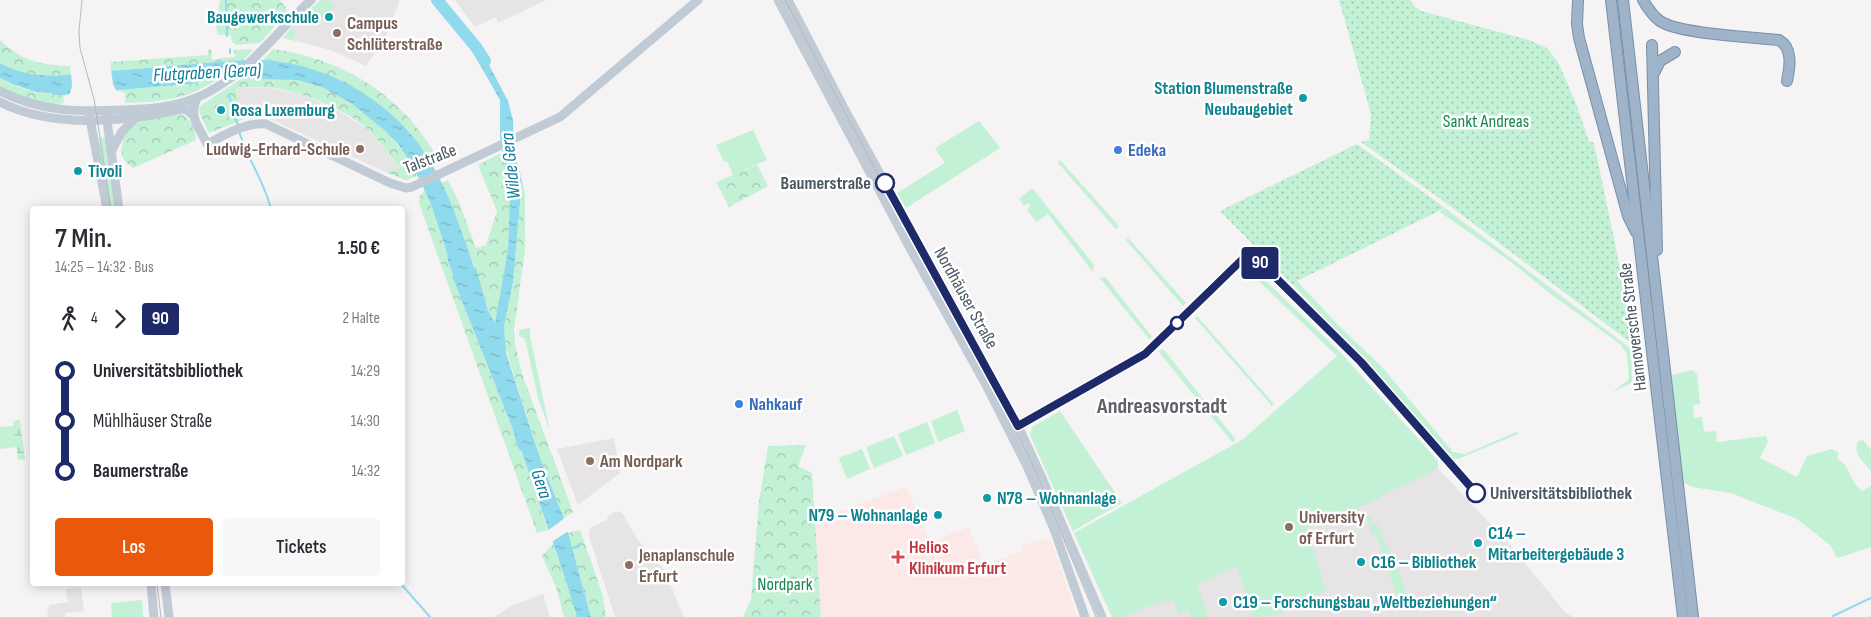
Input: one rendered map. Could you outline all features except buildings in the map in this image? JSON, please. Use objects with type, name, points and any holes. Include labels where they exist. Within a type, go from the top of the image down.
[{"type":"highway","points":[[1578,0],[1577,24],[1580,38],[1628,216],[1640,239]]},
{"type":"highway","name":"Hannoversche Straße","points":[[1611,0],[1683,617]]},
{"type":"highway","name":"Hannoversche Straße","points":[[1623,0],[1693,617]]},
{"type":"highway","points":[[1643,0],[1646,6],[1661,21],[1674,27],[1779,40],[1785,43],[1790,59],[1787,81]]},
{"type":"highway","points":[[1652,45],[1658,260],[1654,274]]},
{"type":"highway","points":[[1653,77],[1660,61],[1675,52]]},
{"type":"main road","points":[[0,102],[18,110],[43,117],[72,120],[90,116],[167,107],[198,98],[244,68],[310,0]]},
{"type":"main road","name":"Talstraße","points":[[193,115],[207,144],[254,124],[266,124],[390,183],[406,188],[417,185],[500,147],[560,117],[698,0]]},
{"type":"main road","name":"Nordhäuser Straße","points":[[778,0],[912,252],[985,383],[1027,466],[1054,529],[1085,617]]},
{"type":"main road","name":"Nordhäuser Straße","points":[[788,0],[862,142],[1018,426],[1102,617]]},
{"type":"main road","points":[[0,91],[14,98],[52,109],[90,116]]},
{"type":"main road","points":[[193,115],[198,98]]},
{"type":"main road","points":[[106,115],[135,118],[181,109],[187,110],[193,115]]},
{"type":"main road","points":[[106,115],[119,206]]},
{"type":"main road","points":[[90,116],[106,206]]},
{"type":"main road","points":[[111,152],[120,133],[135,118]]},
{"type":"main road","points":[[151,586],[154,617]]},
{"type":"main road","points":[[164,586],[169,617]]},
{"type":"shaded area","name":"Campus Schlüterstraße","points":[[321,0],[400,0],[386,36],[366,66],[331,50],[283,38],[302,16]]},
{"type":"shaded area","points":[[455,0],[546,0],[498,23],[496,17],[475,27]]},
{"type":"shaded area","name":"Ludwig-Erhard-Schule","points":[[265,87],[303,95],[336,109],[367,129],[401,168],[385,172],[268,118],[256,115],[242,120],[236,88]]},
{"type":"shaded area","name":"Am Nordpark","points":[[614,438],[620,473],[578,505],[557,449]]},
{"type":"shaded area","name":"University of Erfurt","points":[[1436,466],[1512,547],[1564,611],[1572,617],[1112,617],[1074,533]]},
{"type":"shaded area","name":"Helios Klinikum Erfurt","points":[[906,487],[930,542],[969,527],[983,565],[1022,551],[1023,546],[1042,539],[1051,541],[1077,617],[821,617],[814,509],[821,508],[822,518]]},
{"type":"shaded area","name":"Jenaplanschule Erfurt","points":[[616,511],[622,513],[638,540],[664,570],[684,617],[615,617],[588,533],[591,527],[607,520],[608,516]]},
{"type":"shaded area","points":[[81,587],[84,611],[65,613],[65,617],[47,617],[49,605],[68,602],[66,589]]},
{"type":"shaded area","points":[[543,594],[550,617],[495,617],[511,606]]},
{"type":"green space","points":[[220,0],[280,0],[287,12],[260,43],[236,45],[232,42],[231,35],[218,35],[216,26]]},
{"type":"green space","points":[[330,0],[335,8],[322,17],[318,11],[292,29],[295,34],[293,40],[283,38],[302,16],[320,1]]},
{"type":"green space","name":"Sankt Andreas","points":[[1339,0],[1410,0],[1421,11],[1529,40],[1547,48],[1558,62],[1575,101],[1589,141],[1594,143],[1635,340],[1631,343],[1453,208],[1361,142],[1369,140],[1371,114]]},
{"type":"green space","points":[[0,40],[16,53],[32,60],[41,63],[70,66],[71,75],[52,77],[26,74],[8,67],[0,63]]},
{"type":"green space","points":[[273,49],[292,52],[327,63],[344,70],[376,89],[409,119],[441,162],[433,166],[414,139],[282,62],[263,60]]},
{"type":"green space","points":[[208,50],[212,50],[212,60],[235,57],[234,50],[253,50],[243,60],[111,71],[111,62],[208,55]]},
{"type":"green space","points":[[0,78],[15,86],[33,91],[52,94],[69,93],[63,97],[64,103],[47,104],[23,98],[0,87]]},
{"type":"green space","points":[[220,78],[197,91],[175,98],[151,102],[125,103],[125,93],[116,90],[188,84]]},
{"type":"green space","points":[[277,78],[299,80],[334,93],[351,103],[384,130],[398,145],[418,176],[406,180],[385,172],[401,168],[372,134],[347,114],[307,96],[280,89],[263,87],[236,88],[242,120],[209,133],[199,111],[200,106],[241,79]]},
{"type":"green space","points":[[181,114],[187,118],[194,128],[196,139],[194,141],[133,168],[125,161],[122,156],[122,145],[125,132],[130,126],[143,120]]},
{"type":"green space","points":[[979,121],[1000,148],[906,208],[897,193],[945,163],[935,148]]},
{"type":"green space","points":[[753,130],[767,160],[733,175],[727,161],[724,162],[716,145]]},
{"type":"green space","points":[[106,137],[115,206],[108,206],[97,138]]},
{"type":"green space","points":[[1357,144],[1445,208],[1297,281],[1294,286],[1220,211]]},
{"type":"green space","points":[[503,152],[510,197],[508,250],[495,323],[488,311],[475,268],[442,183],[448,180],[458,200],[476,248],[486,245],[497,211],[478,165]]},
{"type":"green space","points":[[1060,160],[1119,226],[1116,229],[1058,163]]},
{"type":"green space","points":[[757,165],[768,186],[729,207],[716,182]]},
{"type":"green space","points":[[522,181],[525,193],[525,250],[514,329],[515,343],[522,374],[573,512],[564,518],[541,461],[505,347],[504,327],[513,282]]},
{"type":"green space","points":[[1033,189],[1094,265],[1093,272],[1048,214],[1037,222],[1027,210],[1030,206],[1028,203],[1024,206],[1019,199]]},
{"type":"green space","points":[[425,190],[447,253],[452,276],[512,427],[518,448],[522,452],[548,530],[537,533],[419,203],[419,197]]},
{"type":"green space","points":[[1445,208],[1631,349],[1632,383],[1613,392],[1629,379],[1627,354],[1620,344],[1552,295],[1511,262],[1440,212]]},
{"type":"green space","points":[[1128,238],[1186,303],[1183,306],[1126,240]]},
{"type":"green space","points":[[1248,266],[1341,353],[1438,461],[1438,467],[1433,472],[1385,493],[1377,499],[1322,525],[1320,521],[1306,528],[1326,590],[1309,600],[1273,615],[1253,617],[1237,566],[1197,584],[1208,617],[1191,617],[1189,610],[1178,614],[1174,600],[1166,603],[1165,600],[1121,617],[1112,617],[1074,533],[1242,440],[1337,356],[1245,268]]},
{"type":"green space","points":[[1099,277],[1106,278],[1152,337],[1149,339]]},
{"type":"green space","points":[[1297,281],[1339,326],[1382,367],[1453,452],[1465,454],[1516,432],[1518,434],[1458,459],[1452,459],[1294,286]]},
{"type":"green space","points":[[1197,316],[1274,404],[1272,406],[1195,318]]},
{"type":"green space","points":[[530,328],[530,336],[550,431],[538,398],[526,343],[524,338],[519,336],[519,330]]},
{"type":"green space","points":[[1161,349],[1164,350],[1236,440],[1232,442],[1159,352]]},
{"type":"green space","points":[[1693,370],[1697,374],[1700,404],[1693,405],[1694,418],[1702,417],[1704,432],[1716,431],[1717,442],[1766,436],[1768,442],[1760,458],[1797,477],[1807,456],[1832,449],[1839,453],[1837,458],[1846,466],[1855,484],[1862,491],[1871,486],[1871,547],[1837,558],[1830,545],[1797,519],[1731,493],[1692,487],[1683,482],[1669,379],[1671,375]]},
{"type":"green space","points":[[957,410],[965,431],[938,442],[931,421]]},
{"type":"green space","points":[[1060,411],[1122,503],[1073,531],[1030,435],[1032,427]]},
{"type":"green space","points":[[20,420],[25,459],[18,460],[13,421]]},
{"type":"green space","points":[[927,422],[935,443],[906,455],[898,434]]},
{"type":"green space","points":[[14,426],[17,447],[0,449],[0,427]]},
{"type":"green space","points":[[894,436],[903,456],[874,468],[866,447]]},
{"type":"green space","points":[[1863,440],[1871,450],[1871,471],[1857,453],[1857,445],[1859,441]]},
{"type":"green space","name":"Nordpark","points":[[806,445],[798,466],[812,473],[821,617],[743,617],[751,599],[759,502],[768,446]]},
{"type":"green space","points":[[862,449],[870,469],[847,479],[839,458]]},
{"type":"green space","points":[[1366,514],[1369,515],[1373,524],[1376,523],[1399,573],[1407,596],[1398,599],[1376,534],[1372,535]]},
{"type":"green space","points":[[580,530],[603,596],[606,617],[591,617],[568,533]]},
{"type":"green space","points":[[553,544],[567,581],[577,617],[564,617],[556,587],[542,556]]},
{"type":"green space","points":[[142,600],[143,617],[112,617],[111,603]]},
{"type":"water","points":[[479,46],[508,101],[513,120],[514,151],[522,181],[513,282],[504,327],[506,353],[541,461],[564,518],[591,617],[577,617],[522,452],[518,448],[512,427],[452,276],[447,253],[431,204],[413,166],[398,144],[383,129],[351,103],[322,87],[298,80],[215,78],[188,84],[62,95],[33,91],[0,78],[0,63],[26,73],[54,76],[262,60],[288,63],[313,69],[338,79],[383,107],[419,144],[445,190],[476,268],[488,311],[495,323],[508,250],[510,197],[500,137],[500,100],[472,51]]},
{"type":"pier","points":[[111,69],[113,84],[117,92],[69,96],[72,86],[71,72]]},
{"type":"pier","points":[[566,517],[570,530],[550,543],[546,532]]},
{"type":"waterway","points":[[226,0],[227,36]]},
{"type":"waterway","name":"Wilde Gera","points":[[437,0],[476,47],[485,61]]},
{"type":"waterway","points":[[229,95],[238,126]]},
{"type":"waterway","points":[[239,131],[270,206]]},
{"type":"waterway","points":[[571,549],[580,545]]},
{"type":"waterway","points":[[403,586],[430,617]]},
{"type":"waterway","points":[[1833,616],[1871,598]]},
{"type":"tram line","points":[[82,0],[79,31],[80,48],[94,99],[111,206]]},
{"type":"tram line","points":[[785,0],[1032,463],[1096,617]]},
{"type":"tram line","points":[[157,586],[161,617]]},
{"type":"bus line","name":"90","points":[[885,183],[1018,426],[1145,354],[1250,252],[1361,362],[1476,493]]},
{"type":"place","name":"Baugewerkschule","points":[[329,17]]},
{"type":"place","name":"Campus Schlüterstraße","points":[[337,33]]},
{"type":"place","name":"Station Blumenstraße Neubaugebiet","points":[[1303,98]]},
{"type":"place","name":"Rosa Luxemburg","points":[[221,110]]},
{"type":"place","name":"Ludwig-Erhard-Schule","points":[[360,149]]},
{"type":"place","name":"Edeka","points":[[1118,150]]},
{"type":"place","name":"Tivoli","points":[[78,171]]},
{"type":"place","name":"Baumerstraße","points":[[885,183]]},
{"type":"place","name":"Nahkauf","points":[[739,404]]},
{"type":"place","name":"Am Nordpark","points":[[590,461]]},
{"type":"place","name":"Universitätsbibliothek","points":[[1476,493]]},
{"type":"place","name":"N78 – Wohnanlage","points":[[987,498]]},
{"type":"place","name":"N79 – Wohnanlage","points":[[938,515]]},
{"type":"place","name":"University of Erfurt","points":[[1289,527]]},
{"type":"place","name":"C14 – Mitarbeitergebäude 3","points":[[1478,543]]},
{"type":"place","name":"Helios Klinikum Erfurt","points":[[898,557]]},
{"type":"place","name":"C16 – Bibliothek","points":[[1361,562]]},
{"type":"place","name":"Jenaplanschule Erfurt","points":[[629,565]]},
{"type":"place","name":"C19 – Forschungsbau „Weltbeziehungen“","points":[[1223,602]]},
{"type":"district","name":"Andreasvorstadt","points":[[1162,406]]},
{"type":"water label","name":"Flutgraben (Gera)","points":[[207,73]]},
{"type":"water label","name":"Gera","points":[[541,484]]}]
